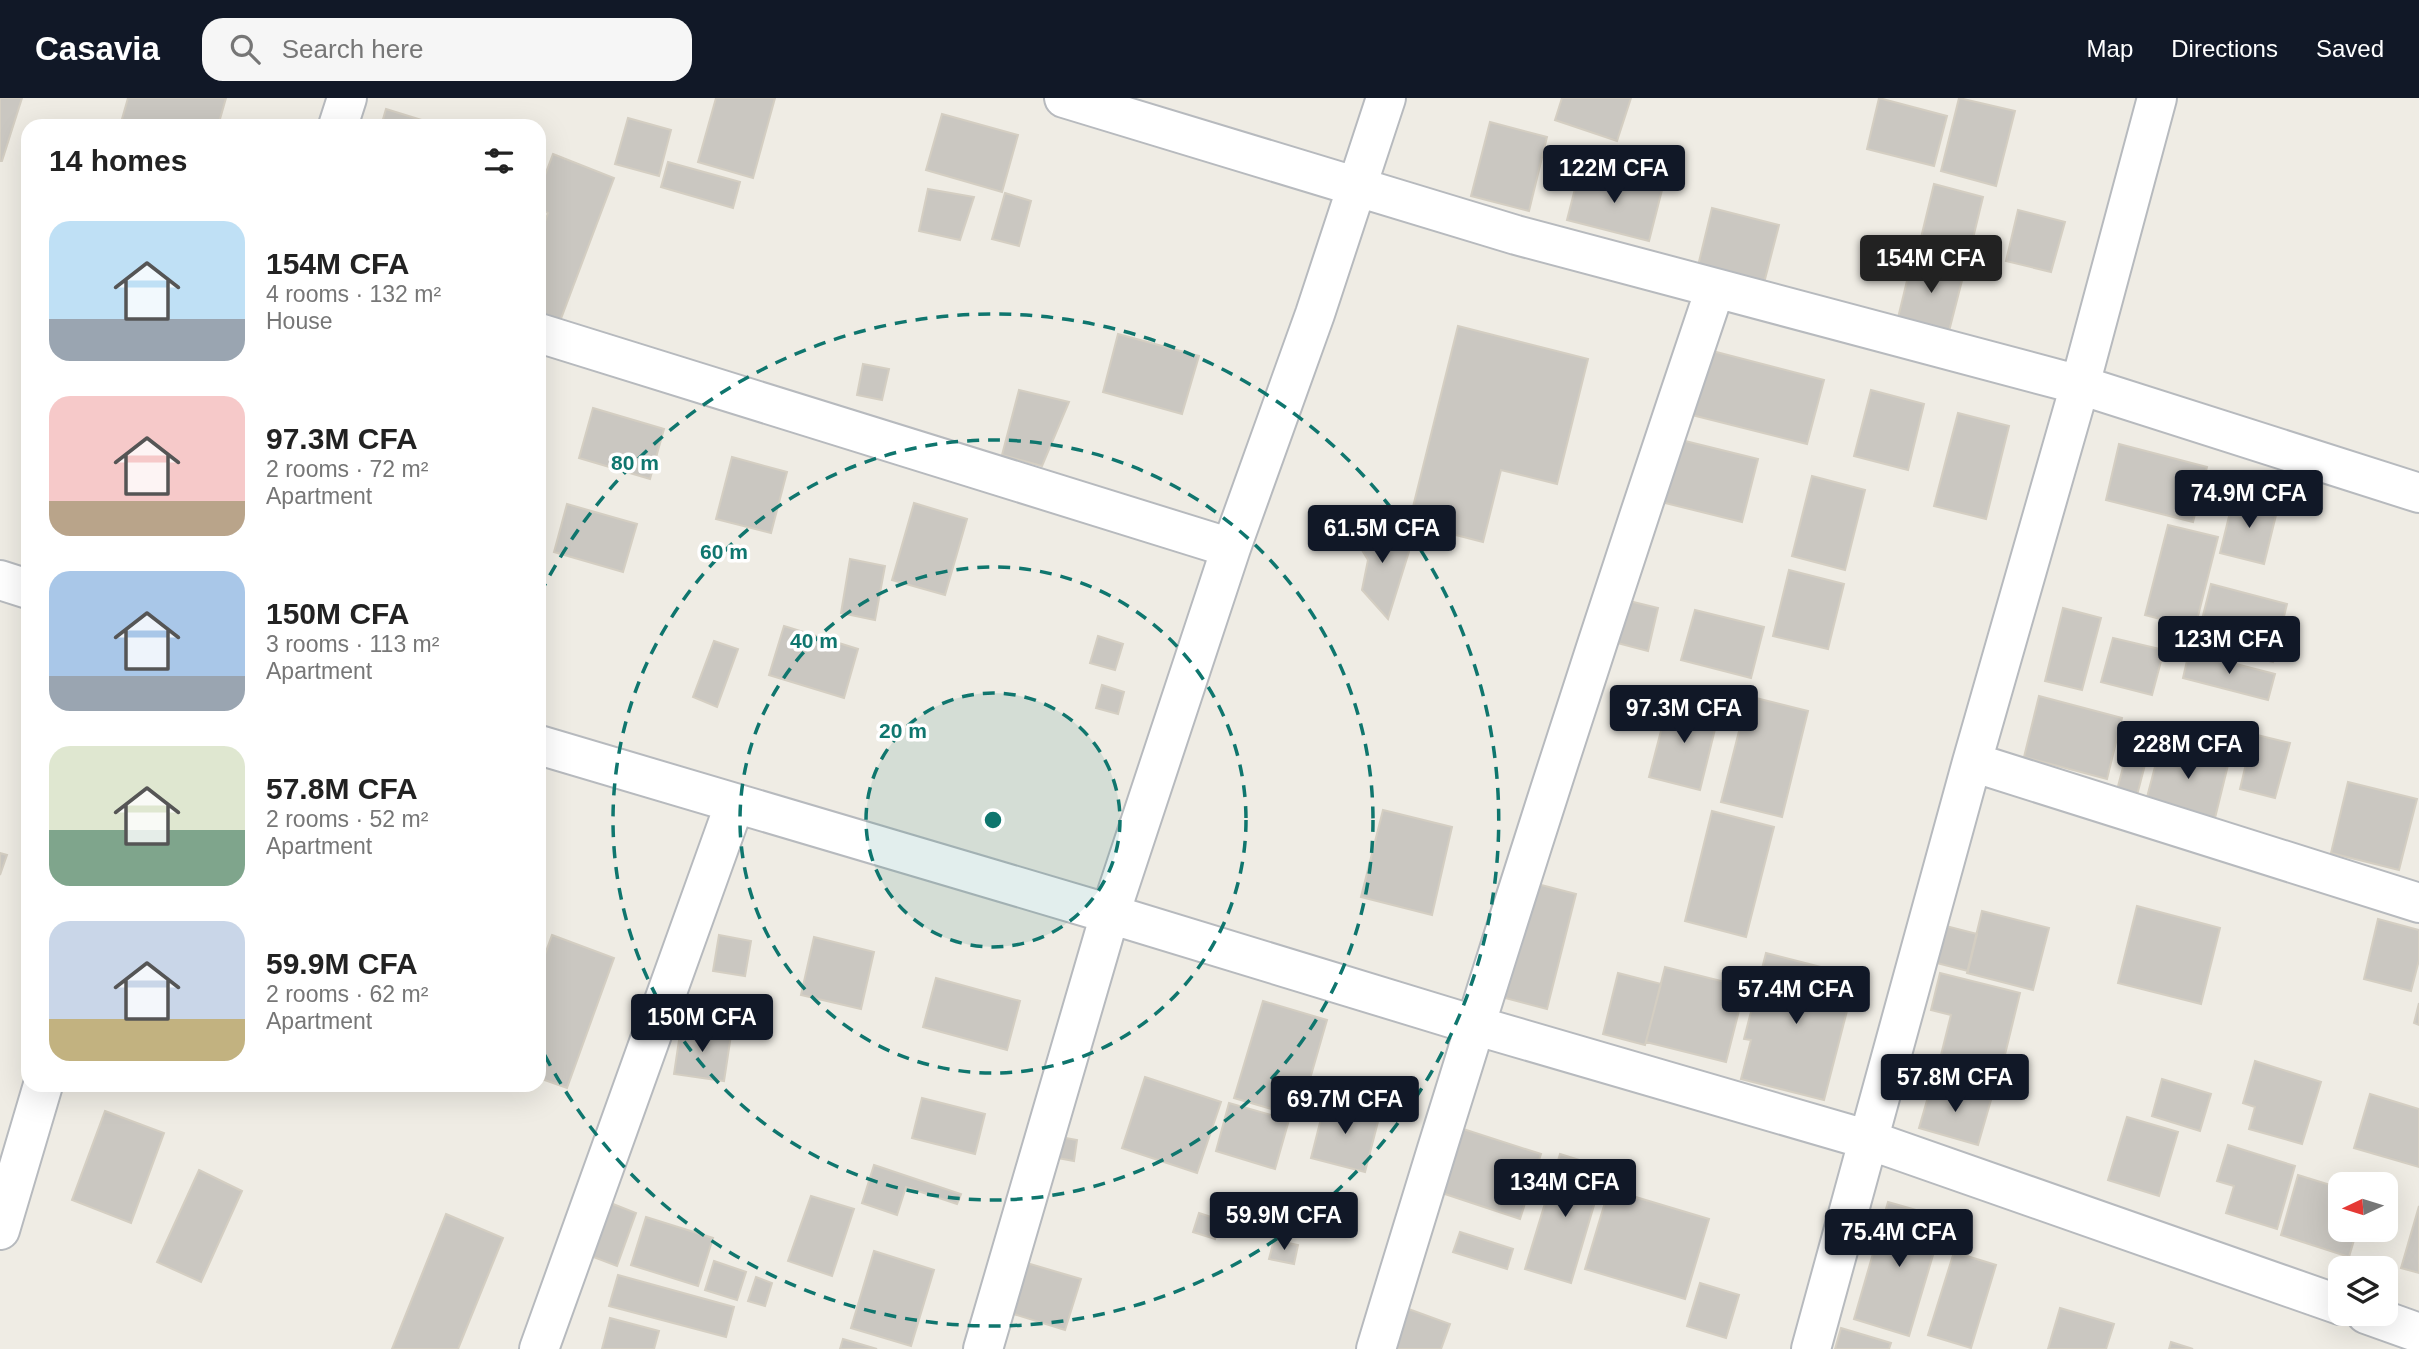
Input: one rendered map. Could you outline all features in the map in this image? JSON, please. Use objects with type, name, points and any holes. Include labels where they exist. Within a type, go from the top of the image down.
[{"type":"street","points":[[340,119],[347,98]]},
{"type":"street","points":[[1064,98],[1355,188],[1715,289],[2080,385],[2419,493]]},
{"type":"street","points":[[983,1349],[1110,914],[1231,548],[1315,314],[1386,98]]},
{"type":"street","points":[[1811,1349],[1972,762],[2080,385],[2157,98]]},
{"type":"street","points":[[1376,1349],[1474,1025],[1715,289]]},
{"type":"street","points":[[546,335],[1231,548]]},
{"type":"street","points":[[0,580],[21,587]]},
{"type":"street","points":[[546,748],[1868,1140],[2328,1301]]},
{"type":"street","points":[[1972,762],[2419,903]]},
{"type":"street","points":[[539,1349],[735,803]]},
{"type":"street","points":[[0,1230],[41,1092]]},
{"type":"street","points":[[2398,1325],[2419,1333]]},
{"type":"building","points":[[0,98],[22,98],[2,161],[0,161]]},
{"type":"building","points":[[128,98],[226,98],[220,119],[122,119]]},
{"type":"building","points":[[716,98],[775,98],[753,178],[698,162]]},
{"type":"building","points":[[1562,98],[1631,98],[1617,141],[1555,120]]},
{"type":"building","points":[[1879,98],[1947,116],[1934,166],[1867,149]]},
{"type":"building","points":[[1959,98],[2015,111],[1996,186],[1941,171]]},
{"type":"building","points":[[386,109],[418,119],[383,119]]},
{"type":"building","points":[[942,114],[1018,135],[1002,192],[926,170]]},
{"type":"building","points":[[628,118],[671,130],[659,176],[615,164]]},
{"type":"building","points":[[1490,122],[1547,137],[1529,211],[1471,196]]},
{"type":"building","points":[[553,154],[614,178],[559,324],[546,319],[546,172]]},
{"type":"building","points":[[668,162],[740,182],[733,208],[661,187]]},
{"type":"building","points":[[1580,169],[1662,190],[1649,241],[1567,220]]},
{"type":"building","points":[[1934,184],[1983,197],[1968,259],[1919,246]]},
{"type":"building","points":[[928,189],[974,197],[960,240],[919,231]]},
{"type":"building","points":[[1005,193],[1031,201],[1019,246],[992,239]]},
{"type":"building","points":[[1712,208],[1779,225],[1763,287],[1697,270]]},
{"type":"building","points":[[2018,210],[2065,222],[2051,272],[2006,261]]},
{"type":"building","points":[[1914,252],[1966,265],[1947,339],[1896,326]]},
{"type":"building","points":[[1458,326],[1588,359],[1557,484],[1501,470],[1483,542],[1409,523]]},
{"type":"building","points":[[1118,334],[1199,356],[1182,414],[1103,392]]},
{"type":"building","points":[[1697,347],[1824,380],[1807,444],[1680,412]]},
{"type":"building","points":[[863,364],[889,369],[882,400],[857,395]]},
{"type":"building","points":[[1019,390],[1069,402],[1042,466],[1002,455]]},
{"type":"building","points":[[1871,390],[1924,404],[1908,470],[1854,456]]},
{"type":"building","points":[[593,408],[664,429],[650,479],[579,458]]},
{"type":"building","points":[[1958,413],[2009,426],[1986,519],[1934,506]]},
{"type":"building","points":[[1669,437],[1758,459],[1742,522],[1653,500]]},
{"type":"building","points":[[2119,444],[2207,467],[2193,522],[2106,500]]},
{"type":"building","points":[[732,457],[787,472],[771,533],[716,519]]},
{"type":"building","points":[[1812,476],[1865,490],[1845,570],[1792,556]]},
{"type":"building","points":[[2234,496],[2278,507],[2264,564],[2220,553]]},
{"type":"building","points":[[914,503],[967,519],[945,595],[892,580]]},
{"type":"building","points":[[567,504],[637,524],[623,572],[554,552]]},
{"type":"building","points":[[1353,523],[1412,542],[1388,619],[1362,590],[1368,560],[1357,542]]},
{"type":"building","points":[[2168,525],[2218,537],[2195,628],[2145,615]]},
{"type":"building","points":[[850,559],[885,566],[875,620],[841,613]]},
{"type":"building","points":[[1789,570],[1844,584],[1828,649],[1773,636]]},
{"type":"building","points":[[2211,584],[2287,604],[2273,662],[2196,643]]},
{"type":"building","points":[[1617,598],[1658,608],[1648,651],[1606,640]]},
{"type":"building","points":[[2063,608],[2101,618],[2082,690],[2045,681]]},
{"type":"building","points":[[1695,610],[1764,627],[1751,678],[1681,660]]},
{"type":"building","points":[[784,626],[858,649],[844,698],[769,675]]},
{"type":"building","points":[[1098,636],[1123,644],[1115,670],[1090,663]]},
{"type":"building","points":[[2113,638],[2164,650],[2152,695],[2101,682]]},
{"type":"building","points":[[714,641],[738,649],[717,707],[693,697]]},
{"type":"building","points":[[2189,652],[2275,674],[2268,700],[2183,678]]},
{"type":"building","points":[[1102,685],[1124,692],[1118,714],[1096,708]]},
{"type":"building","points":[[1748,696],[1808,711],[1782,817],[1721,802]]},
{"type":"building","points":[[2039,696],[2122,718],[2107,779],[2024,757]]},
{"type":"building","points":[[1669,700],[1719,713],[1700,790],[1649,777]]},
{"type":"building","points":[[2133,729],[2153,734],[2136,799],[2116,794]]},
{"type":"building","points":[[2253,734],[2290,743],[2275,798],[2240,789]]},
{"type":"building","points":[[2161,744],[2229,761],[2215,818],[2146,801]]},
{"type":"building","points":[[2348,782],[2417,799],[2399,870],[2331,853]]},
{"type":"building","points":[[1383,810],[1452,827],[1432,915],[1361,897]]},
{"type":"building","points":[[1712,811],[1774,827],[1746,937],[1685,921]]},
{"type":"building","points":[[0,853],[7,855],[0,875]]},
{"type":"building","points":[[1522,880],[1576,894],[1547,1009],[1494,995]]},
{"type":"building","points":[[2137,906],[2220,928],[2201,1004],[2118,983]]},
{"type":"building","points":[[1982,911],[2049,928],[2033,990],[1967,973]]},
{"type":"building","points":[[2378,919],[2419,930],[2419,960],[2411,991],[2364,979]]},
{"type":"building","points":[[1942,925],[1977,934],[1968,971],[1933,962]]},
{"type":"building","points":[[552,935],[614,958],[567,1088],[546,1080],[546,952]]},
{"type":"building","points":[[719,935],[751,941],[745,976],[713,971]]},
{"type":"building","points":[[814,937],[874,952],[861,1009],[801,995]]},
{"type":"building","points":[[1766,953],[1856,976],[1824,1100],[1741,1079],[1751,1040],[1744,1039]]},
{"type":"building","points":[[1665,967],[1745,987],[1726,1062],[1646,1042]]},
{"type":"building","points":[[1618,973],[1661,984],[1645,1045],[1603,1034]]},
{"type":"building","points":[[1940,973],[2020,993],[2000,1075],[1940,1059],[1951,1015],[1931,1010]]},
{"type":"building","points":[[936,978],[1020,1001],[1007,1050],[923,1027]]},
{"type":"building","points":[[1263,1001],[1327,1020],[1299,1117],[1234,1098]]},
{"type":"building","points":[[2419,1003],[2419,1025],[2414,1023]]},
{"type":"building","points":[[681,1027],[731,1035],[724,1081],[674,1074]]},
{"type":"building","points":[[2255,1061],[2321,1082],[2302,1144],[2249,1129],[2255,1107],[2243,1103]]},
{"type":"building","points":[[1145,1077],[1221,1102],[1197,1173],[1122,1148]]},
{"type":"building","points":[[2162,1079],[2211,1094],[2200,1131],[2152,1116]]},
{"type":"building","points":[[1932,1083],[1991,1100],[1978,1145],[1919,1128]]},
{"type":"building","points":[[2370,1094],[2419,1109],[2419,1167],[2354,1148]]},
{"type":"building","points":[[922,1098],[985,1114],[975,1154],[912,1138]]},
{"type":"building","points":[[1326,1099],[1380,1114],[1365,1172],[1311,1158]]},
{"type":"building","points":[[1229,1103],[1289,1120],[1275,1169],[1216,1151]]},
{"type":"building","points":[[105,1111],[164,1133],[131,1223],[72,1200]]},
{"type":"building","points":[[2127,1117],[2178,1132],[2159,1196],[2108,1180]]},
{"type":"building","points":[[1457,1127],[1541,1154],[1520,1219],[1436,1191]]},
{"type":"building","points":[[1055,1136],[1077,1140],[1074,1161],[1052,1157]]},
{"type":"building","points":[[2228,1145],[2295,1166],[2277,1229],[2226,1213],[2234,1186],[2217,1181]]},
{"type":"building","points":[[1560,1154],[1605,1168],[1571,1283],[1525,1269]]},
{"type":"building","points":[[874,1165],[961,1194],[957,1204],[906,1187],[897,1215],[862,1203]]},
{"type":"building","points":[[199,1170],[242,1191],[201,1282],[157,1262]]},
{"type":"building","points":[[2298,1175],[2328,1184],[2328,1242],[2353,1242],[2349,1256],[2346,1256],[2281,1235]]},
{"type":"building","points":[[1609,1189],[1709,1219],[1685,1299],[1585,1269]]},
{"type":"building","points":[[811,1196],[854,1209],[832,1276],[788,1261]]},
{"type":"building","points":[[608,1202],[636,1213],[617,1266],[588,1255]]},
{"type":"building","points":[[1888,1202],[1944,1218],[1909,1336],[1854,1319]]},
{"type":"building","points":[[2419,1206],[2419,1273],[2401,1268]]},
{"type":"building","points":[[1199,1213],[1220,1220],[1215,1239],[1193,1232]]},
{"type":"building","points":[[446,1214],[503,1238],[458,1349],[392,1349]]},
{"type":"building","points":[[646,1217],[713,1238],[698,1286],[631,1265]]},
{"type":"building","points":[[1460,1232],[1513,1249],[1507,1269],[1453,1252]]},
{"type":"building","points":[[1274,1240],[1298,1245],[1294,1264],[1269,1259]]},
{"type":"building","points":[[874,1251],[934,1270],[911,1346],[851,1328]]},
{"type":"building","points":[[1954,1252],[1996,1265],[1971,1348],[1928,1335]]},
{"type":"building","points":[[714,1261],[746,1272],[737,1300],[705,1290]]},
{"type":"building","points":[[1020,1261],[1081,1279],[1065,1330],[1004,1311]]},
{"type":"building","points":[[618,1275],[734,1307],[726,1337],[609,1306]]},
{"type":"building","points":[[756,1277],[772,1283],[765,1306],[748,1301]]},
{"type":"building","points":[[1700,1283],[1739,1295],[1726,1338],[1687,1326]]},
{"type":"building","points":[[1403,1307],[1450,1324],[1441,1349],[1388,1349]]},
{"type":"building","points":[[2060,1308],[2114,1324],[2106,1349],[2048,1349]]},
{"type":"building","points":[[610,1318],[659,1331],[654,1349],[602,1349]]},
{"type":"building","points":[[1841,1328],[1891,1343],[1889,1349],[1835,1349]]},
{"type":"building","points":[[843,1339],[877,1349],[840,1349]]},
{"type":"building","points":[[2171,1342],[2193,1349],[2169,1349]]}]
